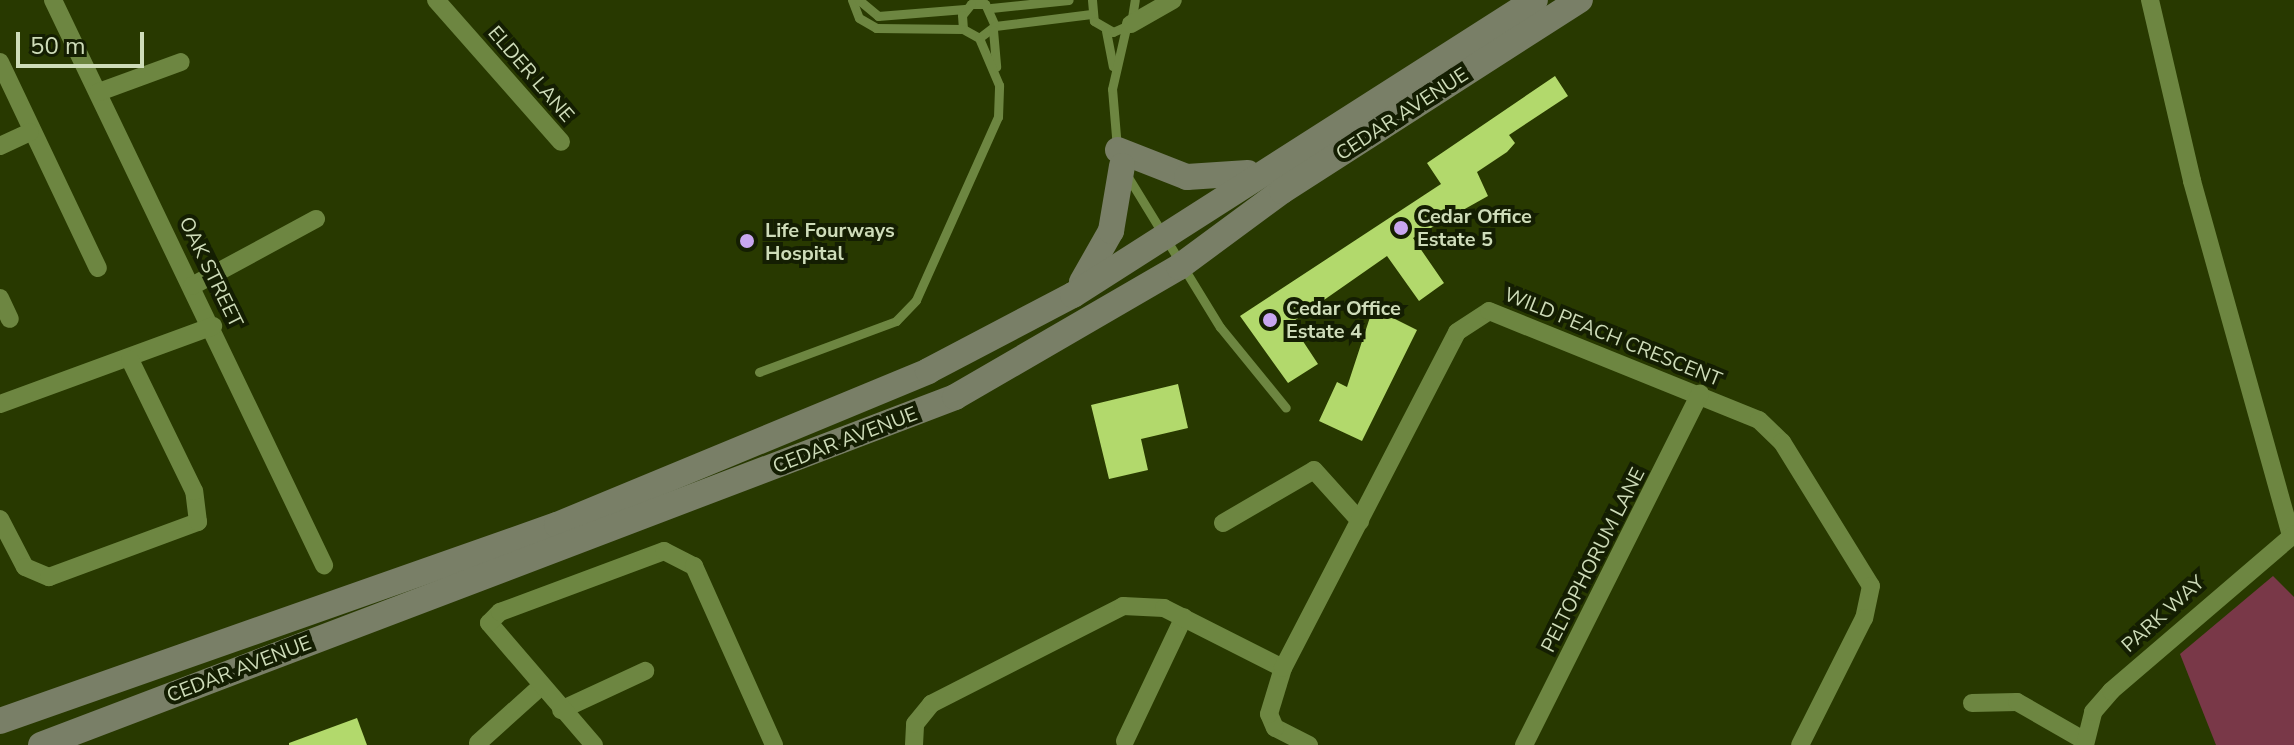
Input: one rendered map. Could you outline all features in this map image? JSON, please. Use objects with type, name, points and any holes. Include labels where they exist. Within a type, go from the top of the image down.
[{"type":"main road","name":"CEDAR AVENUE","points":[[0,721],[342,604],[801,429],[1073,295],[1158,235],[1535,0]]},
{"type":"main road","name":"CEDAR AVENUE","points":[[41,745],[920,412],[1032,357],[1179,267],[1282,191],[1580,0]]},
{"type":"main road","points":[[1073,295],[1111,231],[1120,158],[1187,177],[1259,171]]},
{"type":"street","name":"OAK STREET","points":[[53,0],[213,326],[324,565]]},
{"type":"street","name":"ELDER LANE","points":[[436,0],[561,142]]},
{"type":"street","points":[[1129,26],[1173,0]]},
{"type":"street","points":[[2150,0],[2293,535]]},
{"type":"street","points":[[0,62],[30,132],[98,268]]},
{"type":"street","points":[[99,92],[181,62]]},
{"type":"street","points":[[0,146],[30,132]]},
{"type":"street","points":[[192,286],[316,219]]},
{"type":"street","points":[[0,298],[10,319]]},
{"type":"street","name":"WILD PEACH CRESCENT","points":[[1309,745],[1275,728],[1269,714],[1283,668],[1457,332],[1481,312],[1496,311],[1700,394],[1773,430],[1870,578],[1864,618],[1800,745]]},
{"type":"street","points":[[0,404],[130,360],[213,326]]},
{"type":"street","points":[[0,519],[25,567],[49,577],[198,522],[194,491],[130,360]]},
{"type":"street","name":"PELTOPHORUM LANE","points":[[1524,745],[1700,394]]},
{"type":"street","points":[[1223,523],[1314,470],[1360,521]]},
{"type":"street","name":"PARK WAY","points":[[2085,743],[2093,712],[2111,691],[2293,535]]},
{"type":"street","points":[[594,745],[494,638],[490,619],[674,552],[701,579],[774,745]]},
{"type":"street","points":[[914,745],[915,724],[931,704],[1108,611],[1136,604],[1184,617],[1283,668]]},
{"type":"street","points":[[1125,741],[1184,617]]},
{"type":"street","points":[[561,710],[645,671]]},
{"type":"street","points":[[478,743],[539,688]]},
{"type":"street","points":[[1972,703],[2017,702],[2085,743]]},
{"type":"lane","points":[[852,0],[863,22],[876,28],[963,29],[979,38],[996,74]]},
{"type":"lane","points":[[859,0],[878,16],[965,9],[978,3],[991,8],[1069,0]]},
{"type":"lane","points":[[1092,0],[1091,14],[1106,31],[1114,70],[1120,158],[1158,235],[1179,267],[1286,408]]},
{"type":"lane","points":[[1114,70],[1135,0]]},
{"type":"lane","points":[[759,372],[876,330],[916,300],[998,117],[991,8]]},
{"type":"lane","points":[[963,29],[965,9]]},
{"type":"lane","points":[[979,38],[994,28],[1091,14]]},
{"type":"lane","points":[[1106,31],[1129,26]]},
{"type":"shaded area","points":[[2273,576],[2294,597],[2294,745],[2216,745],[2180,654]]},
{"type":"building","points":[[1555,76],[1568,96],[1509,135],[1515,143],[1477,172],[1488,196],[1413,238],[1444,283],[1419,301],[1387,256],[1291,323],[1318,364],[1288,383],[1240,316],[1441,184],[1427,163]]},
{"type":"building","points":[[1373,308],[1417,330],[1362,441],[1319,421],[1337,382],[1347,387]]},
{"type":"building","points":[[1178,384],[1188,428],[1141,439],[1148,470],[1109,479],[1091,405]]},
{"type":"building","points":[[357,718],[367,745],[289,745],[289,743]]},
{"type":"place","name":"Cedar Office Estate 5","points":[[1401,228]]},
{"type":"place","name":"Life Fourways Hospital","points":[[747,241]]},
{"type":"place","name":"Cedar Office Estate 4","points":[[1270,320]]}]
